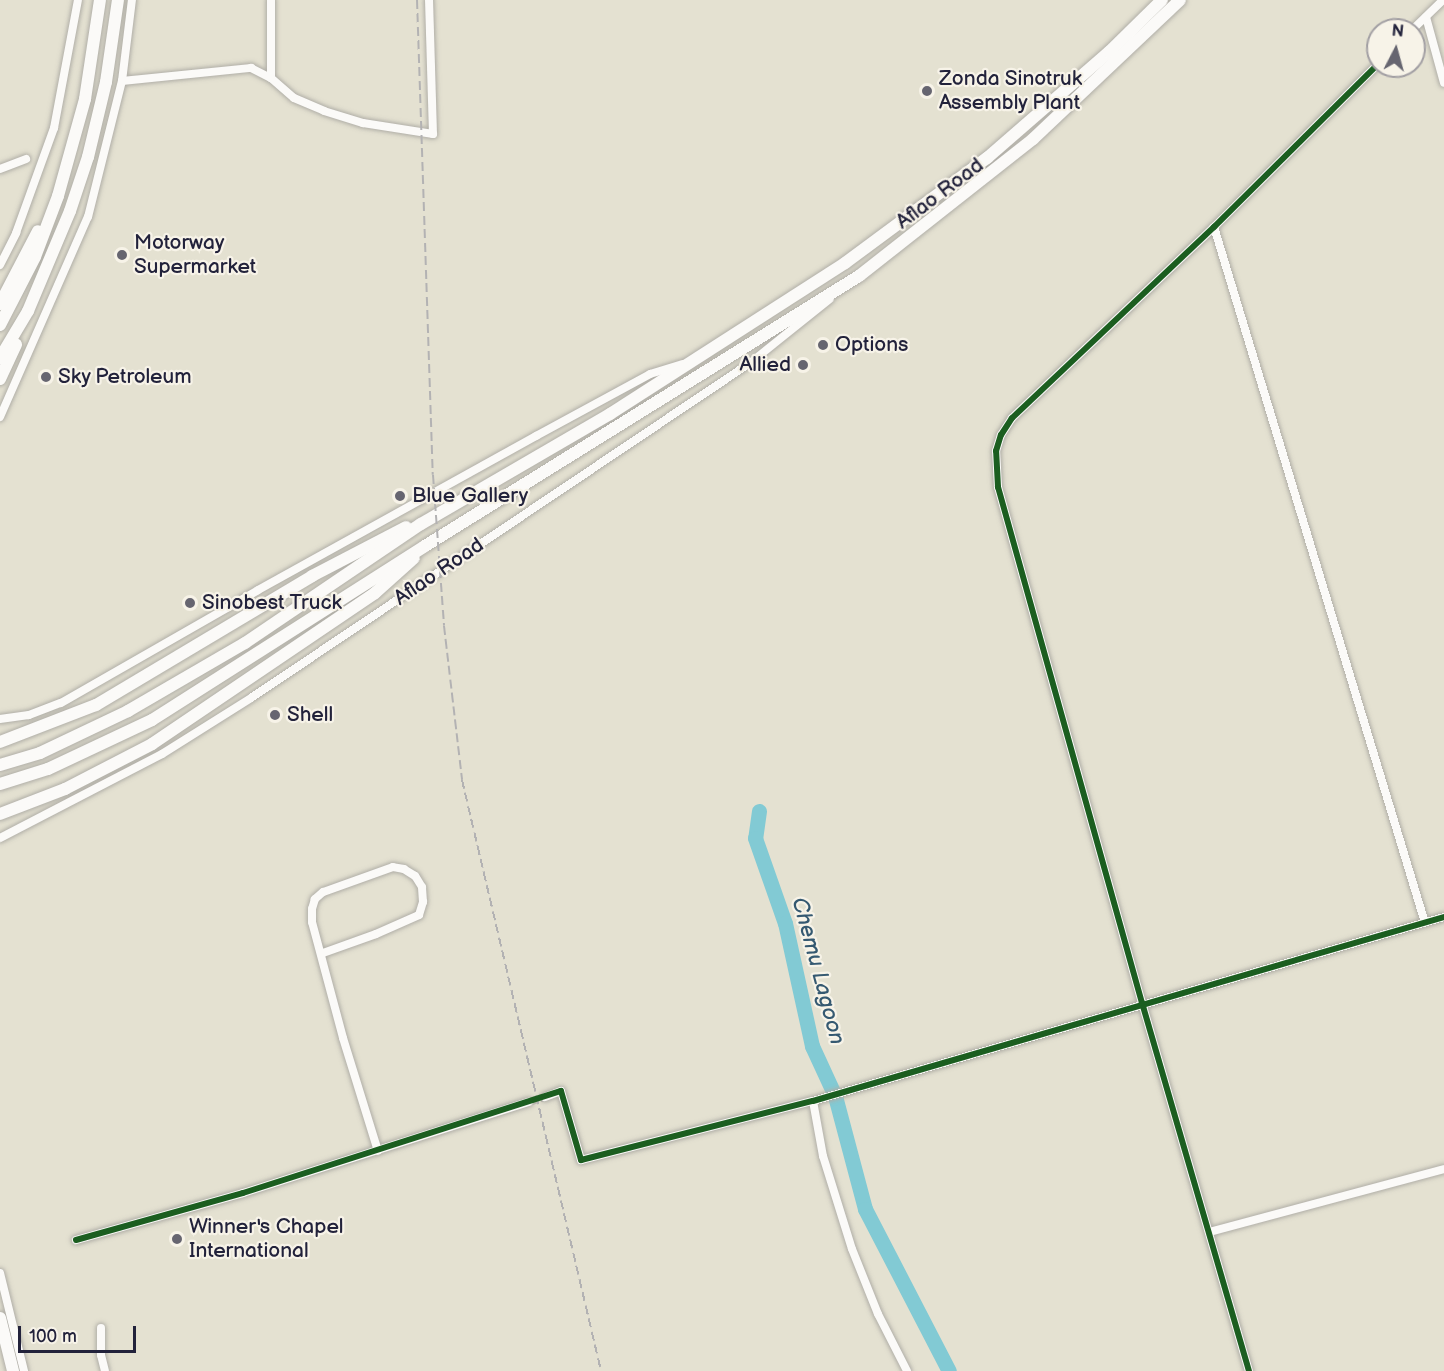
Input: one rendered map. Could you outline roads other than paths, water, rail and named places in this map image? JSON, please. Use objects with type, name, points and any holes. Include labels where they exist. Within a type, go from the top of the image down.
[{"type":"highway","points":[[0,325],[34,257],[58,196],[85,99],[100,0]]},
{"type":"highway","points":[[0,358],[28,311],[48,269],[88,157],[106,82],[118,0]]},
{"type":"highway","name":"Aflao Road","points":[[0,765],[40,753],[128,711],[245,643],[422,524],[610,414],[846,263],[950,187],[1109,52],[1162,0]]},
{"type":"highway","name":"Aflao Road","points":[[0,784],[48,769],[152,720],[425,546],[859,276],[1033,139],[1180,0]]},
{"type":"highway","points":[[0,304],[46,213],[58,196]]},
{"type":"highway","points":[[0,379],[21,335],[28,311]]},
{"type":"highway","points":[[0,742],[96,705],[312,576],[383,537],[422,524]]},
{"type":"highway","points":[[0,813],[66,789],[152,744],[375,593],[405,569],[425,546]]},
{"type":"highway","points":[[0,734],[34,730]]},
{"type":"highway","points":[[0,1318],[13,1371]]},
{"type":"street","points":[[0,265],[16,233],[54,128],[78,0]]},
{"type":"street","points":[[0,417],[88,217],[122,81],[132,0]]},
{"type":"street","points":[[271,0],[272,78]]},
{"type":"street","points":[[122,81],[250,68],[272,78],[285,92],[324,111],[363,123],[433,134],[429,0]]},
{"type":"street","points":[[1443,0],[1426,17],[1444,83]]},
{"type":"street","points":[[1249,1371],[1142,1004],[998,487],[996,451],[1001,435],[1012,418],[1214,227],[1366,76]]},
{"type":"street","points":[[0,169],[26,159]]},
{"type":"street","points":[[1214,227],[1425,922]]},
{"type":"street","name":"Aflao Road","points":[[0,838],[162,754],[251,698],[750,363],[859,276]]},
{"type":"street","name":"Aflao Road","points":[[0,719],[28,715],[61,703],[258,590],[650,374],[694,360]]},
{"type":"street","points":[[322,953],[376,934],[419,915],[423,902],[422,887],[415,876],[404,869],[393,867],[323,892],[315,899],[312,922],[343,1038],[378,1151]]},
{"type":"street","points":[[545,1096],[561,1092],[581,1160],[813,1101],[1444,917]]},
{"type":"street","points":[[813,1101],[823,1156],[852,1249],[878,1314],[907,1371]]},
{"type":"street","points":[[76,1240],[378,1151],[463,1121],[529,1102]]},
{"type":"street","points":[[1209,1232],[1444,1168]]},
{"type":"street","points":[[0,1273],[24,1371]]},
{"type":"street","points":[[101,1328],[101,1355],[105,1371]]},
{"type":"waterway","name":"Chemu Lagoon","points":[[759,811],[755,838],[785,923],[812,1046],[835,1096],[865,1209],[949,1371]]},
{"type":"tunnel","points":[[529,1102],[545,1097]]},
{"type":"railway","points":[[417,0],[433,475],[444,626],[462,780],[601,1371]]},
{"type":"place","name":"Zonda Sinotruk Assembly Plant","points":[[927,91]]},
{"type":"place","name":"Motorway Supermarket","points":[[122,255]]},
{"type":"place","name":"Options","points":[[823,345]]},
{"type":"place","name":"Allied","points":[[803,365]]},
{"type":"place","name":"Sky Petroleum","points":[[46,377]]},
{"type":"place","name":"Blue Gallery","points":[[400,496]]},
{"type":"place","name":"Sinobest Truck","points":[[190,603]]},
{"type":"place","name":"Shell","points":[[275,715]]},
{"type":"place","name":"Winner's Chapel International","points":[[177,1239]]}]
